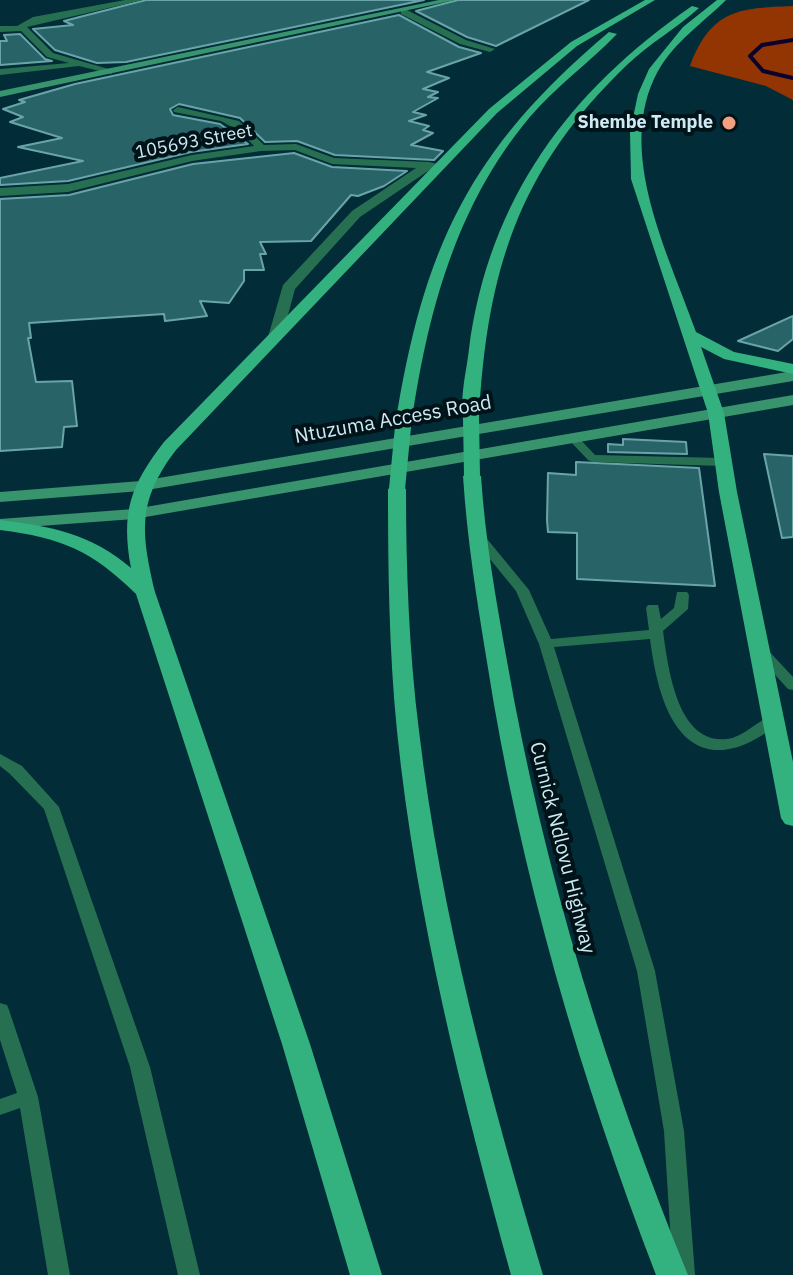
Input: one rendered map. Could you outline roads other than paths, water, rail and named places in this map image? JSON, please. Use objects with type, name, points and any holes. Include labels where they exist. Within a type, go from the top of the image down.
[{"type":"main road","points":[[366,1275],[296,1044],[145,592],[134,536],[134,514],[141,486],[170,446],[435,166],[529,78],[574,44],[651,0]]},
{"type":"main road","points":[[527,1275],[469,1061],[430,881],[401,653],[397,489],[408,380],[430,285],[445,242],[465,201],[503,141],[550,88],[610,35],[664,0]]},
{"type":"main road","name":"Curnick Ndlovu Highway","points":[[672,1275],[586,1043],[544,900],[507,735],[475,534],[471,418],[476,349],[491,273],[524,190],[557,136],[611,73],[669,25],[708,0]]},
{"type":"main road","points":[[722,0],[686,29],[654,69],[643,94],[635,132],[637,179],[716,413],[722,462],[772,721],[784,759],[793,818]]},
{"type":"main road","points":[[689,334],[729,356],[793,369]]},
{"type":"main road","points":[[0,525],[36,529],[96,548],[111,557],[145,592]]},
{"type":"street","points":[[22,28],[23,23],[33,20],[139,0]]},
{"type":"street","points":[[0,94],[451,0]]},
{"type":"street","points":[[404,12],[463,42],[490,49]]},
{"type":"street","points":[[0,29],[22,28],[46,52],[109,72]]},
{"type":"street","points":[[0,72],[82,65]]},
{"type":"street","points":[[178,110],[236,122],[248,129],[261,148]]},
{"type":"street","name":"105693 Street","points":[[0,192],[68,188],[192,158],[261,148],[296,147],[332,161],[435,166]]},
{"type":"street","points":[[275,337],[288,288],[356,214],[435,166]]},
{"type":"street","name":"Ntuzuma Access Road","points":[[0,497],[141,486],[706,388],[793,376]]},
{"type":"street","points":[[0,525],[134,514],[793,400]]},
{"type":"lane","points":[[573,438],[592,458],[722,462]]},
{"type":"lane","points":[[475,534],[522,590],[546,644],[597,820],[646,971],[674,1131],[684,1275]]},
{"type":"lane","points":[[546,644],[656,632],[681,609],[682,595]]},
{"type":"lane","points":[[653,608],[676,718],[691,734],[705,742],[728,744],[772,721]]},
{"type":"lane","points":[[760,650],[793,686]]},
{"type":"lane","points":[[0,759],[16,770],[51,807],[140,1067],[189,1275]]},
{"type":"lane","points":[[0,1010],[28,1097],[59,1275]]},
{"type":"lane","points":[[0,1107],[28,1097]]},
{"type":"waterway","points":[[793,40],[762,45],[750,56],[763,71],[793,78]]},
{"type":"place","name":"Shembe Temple","points":[[729,123]]}]
